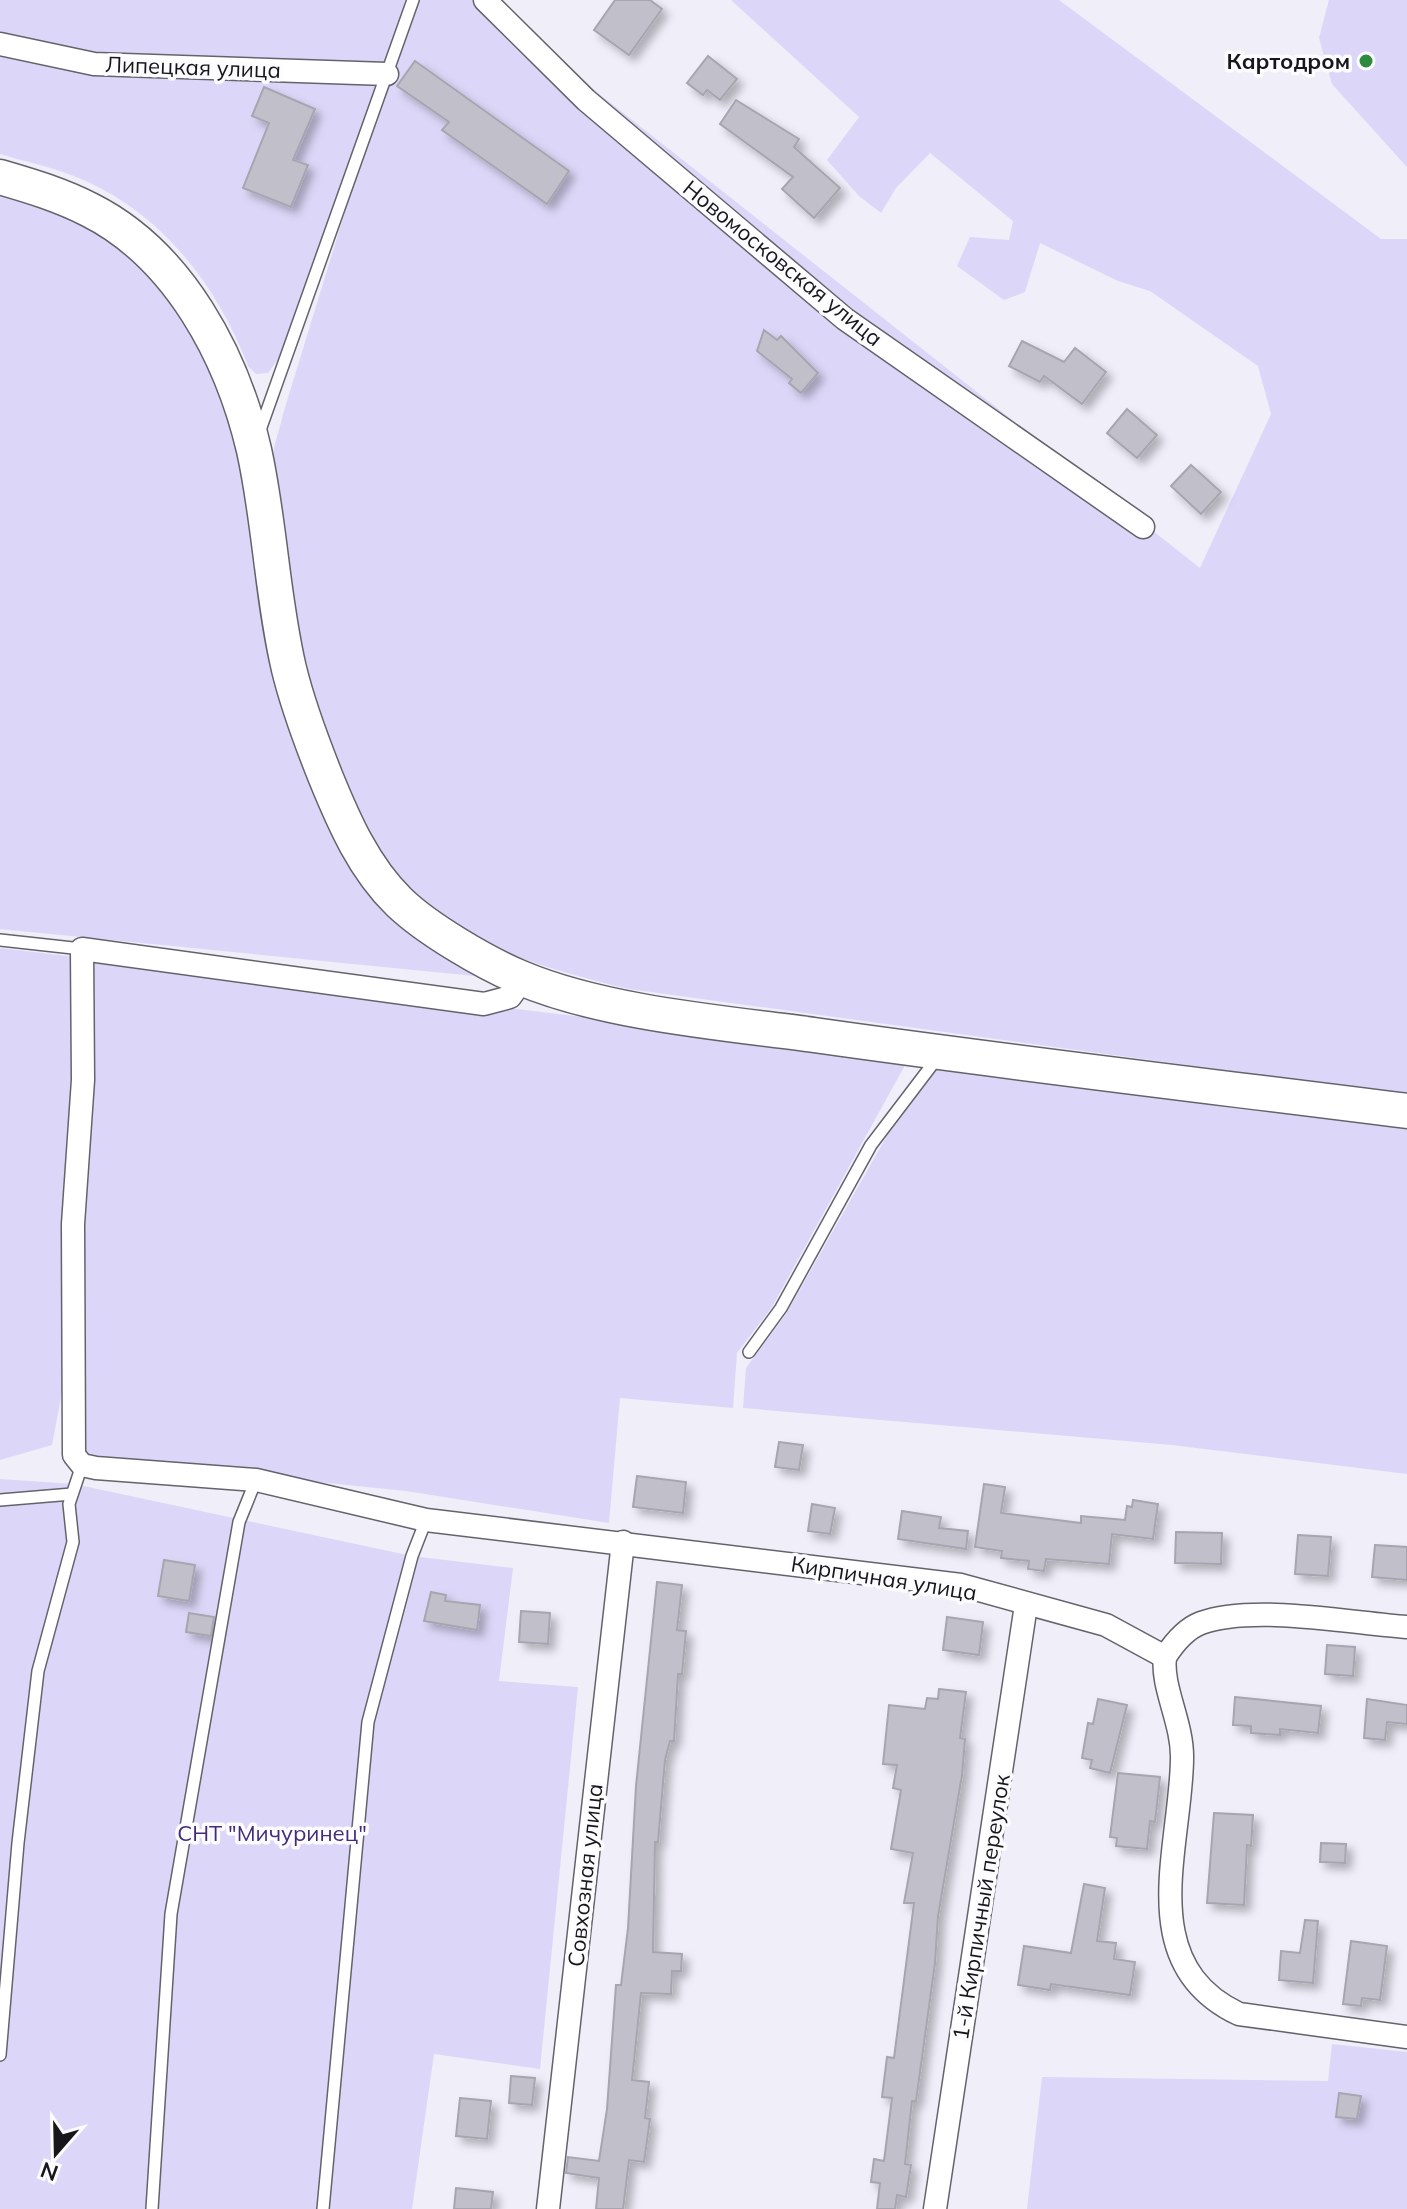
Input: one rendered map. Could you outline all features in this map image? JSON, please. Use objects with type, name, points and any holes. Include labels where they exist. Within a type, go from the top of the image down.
[{"type":"main road","points":[[0,177],[44,190],[93,211],[148,252],[181,288],[207,329],[233,387],[254,449],[289,671],[341,815],[365,860],[400,903],[478,957],[523,979],[659,1013],[941,1053],[1407,1111]]},
{"type":"street","name":"Новомосковская улица","points":[[485,0],[586,100],[845,319],[1143,527]]},
{"type":"street","name":"Липецкая улица","points":[[0,44],[94,64],[387,74]]},
{"type":"street","points":[[82,1465],[74,1455],[73,1224],[83,1080],[82,949],[484,1004],[510,997],[523,979]]},
{"type":"street","name":"Кирпичная улица","points":[[82,1465],[256,1480],[426,1520],[961,1585],[1106,1625],[1165,1657]]},
{"type":"street","name":"Совхозная улица","points":[[548,2209],[623,1542]]},
{"type":"street","name":"1-й Кирпичный переулок","points":[[935,2209],[1026,1605]]},
{"type":"street","points":[[1407,1627],[1243,1614],[1200,1624],[1179,1638],[1165,1657],[1163,1672],[1178,1715],[1182,1758],[1173,1846],[1170,1927],[1202,1990],[1219,2004],[1239,2014],[1407,2037]]},
{"type":"lane","points":[[254,449],[413,0]]},
{"type":"lane","points":[[0,940],[82,949]]},
{"type":"lane","points":[[749,1352],[781,1308],[871,1145],[941,1053]]},
{"type":"lane","points":[[0,2055],[18,1843],[38,1671],[73,1542],[69,1504],[82,1465]]},
{"type":"lane","points":[[152,2209],[171,1914],[239,1522],[256,1480]]},
{"type":"lane","points":[[0,1500],[72,1494]]},
{"type":"lane","points":[[323,2209],[368,1722],[412,1556],[426,1520]]},
{"type":"green space","points":[[0,0],[405,0],[390,68],[419,0],[480,0],[1200,568],[1271,414],[1258,366],[1150,291],[1118,281],[1040,243],[1025,292],[1004,300],[957,266],[970,237],[1009,240],[1013,221],[930,153],[896,188],[881,213],[859,196],[827,160],[859,117],[731,0],[1059,0],[1381,239],[1407,239],[1407,1095],[629,989],[518,957],[491,946],[441,917],[396,876],[377,850],[346,791],[321,729],[294,622],[272,472],[283,414],[382,91],[279,358],[268,373],[256,374],[248,366],[235,335],[201,277],[156,227],[102,189],[62,172],[0,154]]},
{"type":"green space","name":"Картодром","points":[[1329,0],[1407,0],[1407,167],[1332,84],[1319,38]]},
{"type":"green space","points":[[0,189],[76,211],[150,264],[207,349],[241,463],[273,677],[317,804],[353,870],[495,978],[0,929]]},
{"type":"green space","points":[[0,948],[76,957],[66,1371],[52,1445],[0,1460]]},
{"type":"green space","points":[[90,958],[910,1056],[772,1307],[737,1353],[733,1408],[620,1398],[609,1523],[406,1491],[131,1463],[88,1457],[78,1449]]},
{"type":"green space","points":[[927,1065],[1407,1121],[1407,1474],[1172,1445],[743,1408],[746,1368],[786,1314]]},
{"type":"green space","name":"СНТ \"Мичуринец\"","points":[[0,1479],[74,1484],[412,1556],[513,1568],[499,1681],[578,1687],[540,2069],[434,2054],[412,2209],[0,2209]]},
{"type":"green space","points":[[1332,2044],[1407,2052],[1407,2209],[1027,2209],[1042,2077],[1328,2081]]},
{"type":"building","points":[[615,0],[650,0],[662,9],[629,55],[594,30]]},
{"type":"building","points":[[708,56],[737,79],[720,100],[707,90],[703,95],[687,83]]},
{"type":"building","points":[[415,61],[569,171],[547,204],[442,130],[449,122],[397,86]]},
{"type":"building","points":[[264,87],[315,109],[293,160],[308,165],[291,207],[243,188],[269,123],[252,116]]},
{"type":"building","points":[[736,100],[799,139],[794,147],[840,188],[814,218],[782,189],[793,177],[720,124]]},
{"type":"building","points":[[764,330],[777,340],[781,336],[818,373],[801,393],[789,383],[792,379],[757,351]]},
{"type":"building","points":[[1022,341],[1064,362],[1075,348],[1106,372],[1082,404],[1044,376],[1040,382],[1009,366]]},
{"type":"building","points":[[1127,409],[1157,435],[1137,458],[1107,433]]},
{"type":"building","points":[[1191,465],[1221,492],[1201,514],[1171,486]]},
{"type":"building","points":[[779,1442],[803,1445],[799,1470],[775,1467]]},
{"type":"building","points":[[637,1476],[686,1482],[683,1513],[633,1507]]},
{"type":"building","points":[[984,1484],[1005,1487],[1001,1513],[1081,1523],[1081,1516],[1125,1520],[1127,1506],[1132,1507],[1133,1500],[1158,1504],[1153,1539],[1112,1534],[1109,1564],[1046,1559],[1044,1571],[1028,1569],[1029,1561],[1001,1558],[1002,1551],[975,1547]]},
{"type":"building","points":[[812,1504],[835,1508],[830,1534],[808,1531]]},
{"type":"building","points":[[902,1511],[941,1517],[939,1528],[968,1531],[966,1549],[898,1539]]},
{"type":"building","points":[[1176,1532],[1222,1533],[1221,1564],[1175,1563]]},
{"type":"building","points":[[1298,1535],[1331,1537],[1328,1576],[1295,1574]]},
{"type":"building","points":[[1375,1545],[1407,1547],[1407,1580],[1372,1577]]},
{"type":"building","points":[[164,1560],[195,1565],[189,1601],[158,1596]]},
{"type":"building","points":[[657,1582],[682,1585],[677,1630],[686,1631],[682,1674],[678,1674],[674,1741],[670,1741],[665,1760],[658,1842],[655,1842],[653,1952],[682,1954],[681,1971],[672,1971],[671,1994],[641,1993],[632,2080],[649,2082],[645,2118],[650,2119],[644,2162],[629,2160],[623,2209],[596,2209],[599,2178],[566,2173],[568,2157],[599,2161],[607,2109],[616,1985],[621,1985],[628,1928],[636,1786]]},
{"type":"building","points":[[431,1592],[446,1595],[445,1601],[480,1605],[477,1630],[424,1621]]},
{"type":"building","points":[[521,1611],[550,1613],[548,1644],[519,1642]]},
{"type":"building","points":[[189,1613],[214,1617],[211,1636],[186,1632]]},
{"type":"building","points":[[947,1617],[983,1622],[979,1655],[943,1650]]},
{"type":"building","points":[[1327,1645],[1355,1647],[1353,1676],[1325,1674]]},
{"type":"building","points":[[939,1689],[966,1692],[960,1738],[965,1739],[962,1775],[938,1916],[935,1963],[916,2101],[912,2101],[905,2164],[911,2165],[906,2197],[897,2195],[895,2209],[877,2209],[880,2183],[871,2182],[874,2159],[884,2161],[892,2098],[882,2097],[887,2057],[894,2058],[914,1903],[904,1903],[913,1853],[891,1849],[901,1790],[893,1788],[897,1765],[883,1764],[889,1705],[925,1709],[927,1698],[938,1699]]},
{"type":"building","points":[[1235,1697],[1321,1706],[1318,1733],[1280,1729],[1280,1735],[1251,1733],[1251,1726],[1233,1725]]},
{"type":"building","points":[[1098,1699],[1127,1705],[1110,1773],[1090,1768],[1092,1760],[1082,1758],[1088,1723],[1093,1724]]},
{"type":"building","points":[[1367,1699],[1407,1705],[1407,1724],[1387,1722],[1385,1740],[1364,1738]]},
{"type":"building","points":[[1118,1773],[1160,1777],[1155,1822],[1150,1821],[1147,1849],[1116,1846],[1117,1838],[1110,1837]]},
{"type":"building","points":[[1214,1813],[1253,1815],[1251,1846],[1247,1845],[1244,1905],[1207,1903]]},
{"type":"building","points":[[1321,1843],[1346,1844],[1345,1863],[1320,1862]]},
{"type":"building","points":[[1084,1884],[1105,1888],[1097,1941],[1116,1943],[1114,1959],[1135,1962],[1130,1995],[1051,1984],[1050,1990],[1018,1985],[1024,1946],[1071,1953]]},
{"type":"building","points":[[1305,1920],[1318,1921],[1313,1983],[1279,1980],[1281,1951],[1300,1953]]},
{"type":"building","points":[[1351,1941],[1387,1946],[1380,2000],[1362,1998],[1361,2006],[1343,2004]]},
{"type":"building","points":[[511,2076],[535,2078],[532,2105],[509,2103]]},
{"type":"building","points":[[1339,2093],[1361,2096],[1357,2119],[1336,2117]]},
{"type":"building","points":[[460,2098],[491,2101],[487,2139],[456,2136]]},
{"type":"building","points":[[456,2188],[493,2192],[491,2209],[454,2209]]},
{"type":"place","name":"Картодром","points":[[1366,61]]}]
